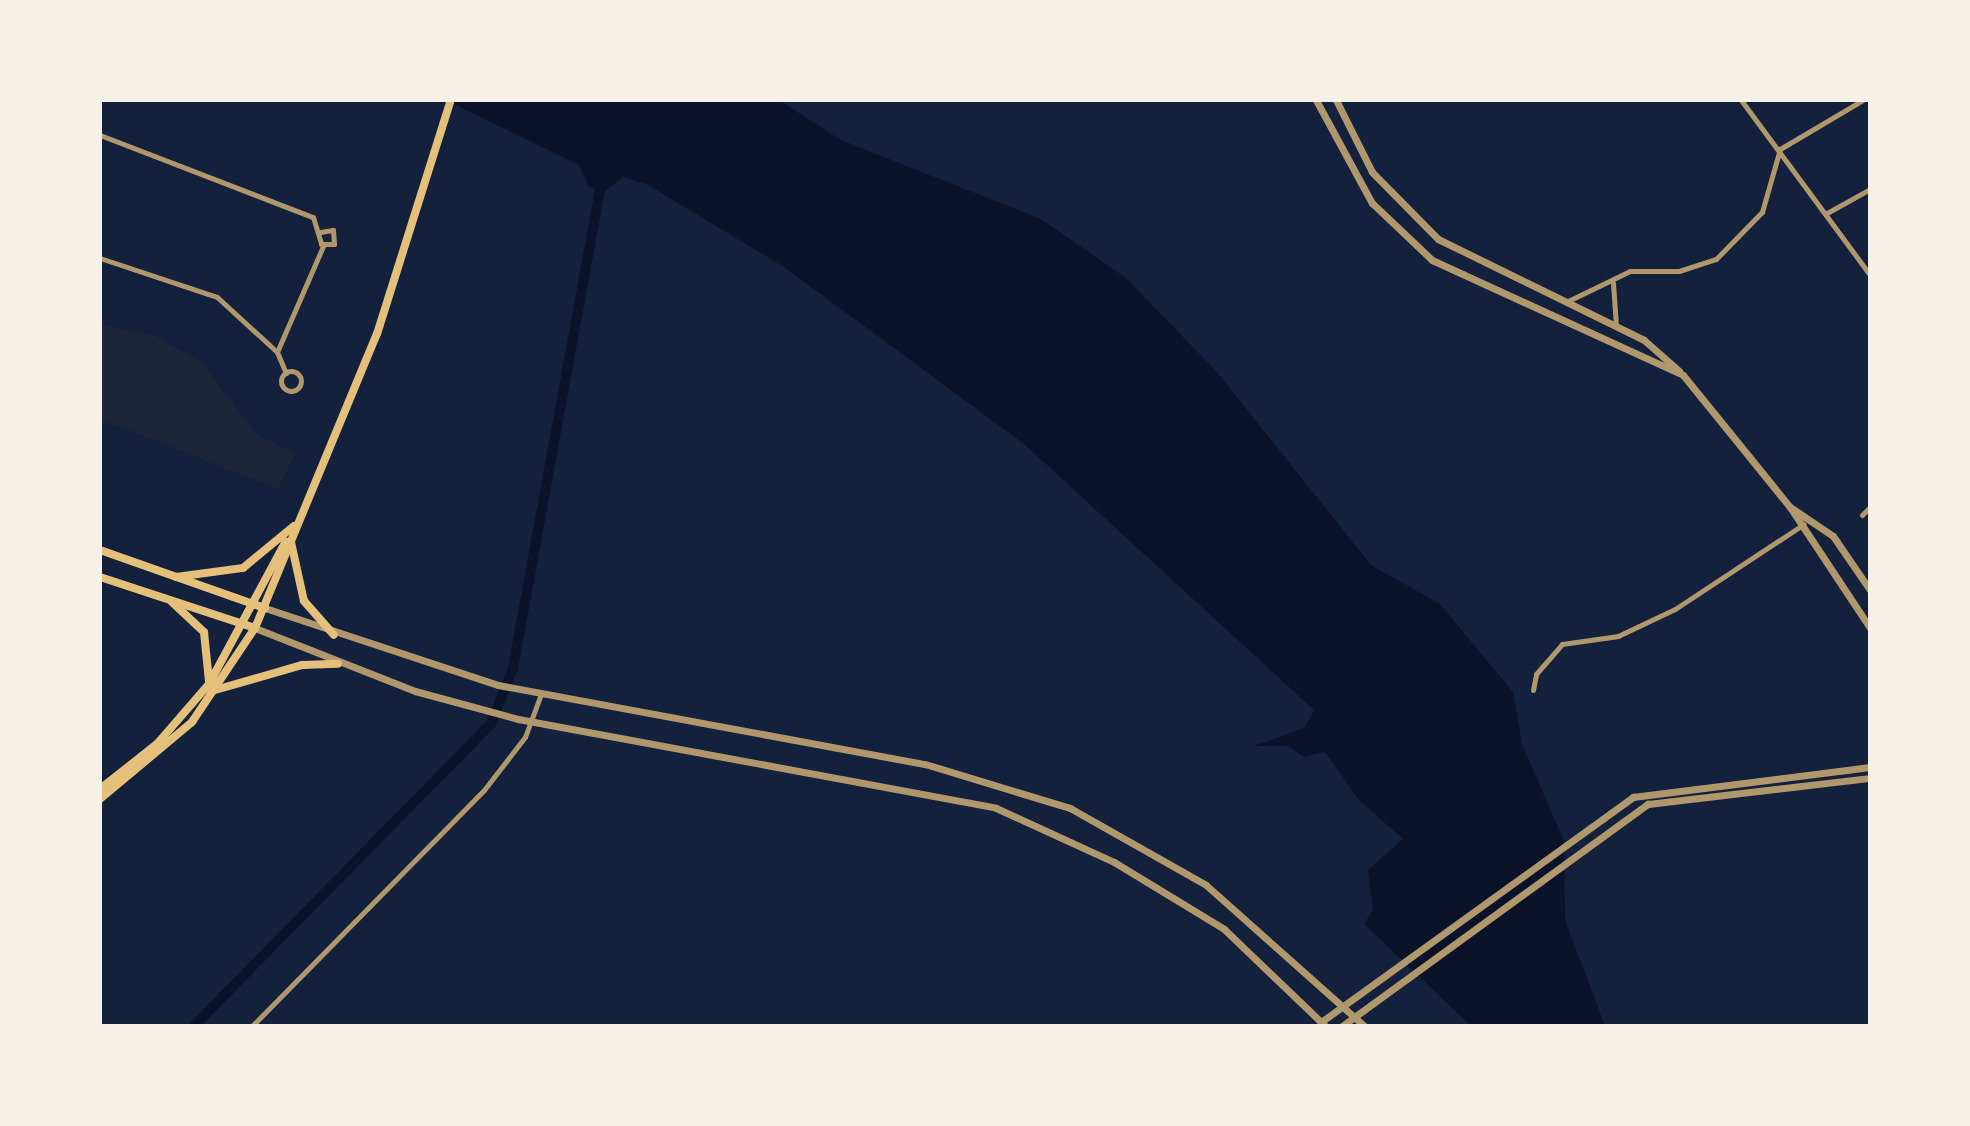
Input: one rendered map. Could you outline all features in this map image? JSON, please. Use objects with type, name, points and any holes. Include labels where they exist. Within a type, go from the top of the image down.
[{"type":"main road","points":[[100,789],[165,737],[212,687],[245,626],[260,606],[291,542],[377,334],[448,100]]},
{"type":"main road","points":[[100,799],[165,749],[255,628],[260,606],[361,373],[422,184]]},
{"type":"main road","points":[[176,577],[243,568],[294,526]]},
{"type":"main road","points":[[291,542],[304,601],[334,635]]},
{"type":"main road","points":[[100,550],[260,606]]},
{"type":"main road","points":[[100,577],[255,628]]},
{"type":"main road","points":[[172,602],[204,632],[212,687]]},
{"type":"main road","points":[[212,687],[302,665],[338,664]]},
{"type":"street","points":[[1316,100],[1366,195],[1432,260],[1683,375]]},
{"type":"street","points":[[1336,100],[1372,172],[1421,225],[1474,262],[1616,326],[1683,375],[1790,507],[1870,628]]},
{"type":"street","points":[[1741,100],[1870,275]]},
{"type":"street","points":[[1566,302],[1613,282],[1630,271],[1698,267],[1732,248],[1762,212],[1780,149],[1863,100]]},
{"type":"street","points":[[100,135],[313,217],[323,246]]},
{"type":"street","points":[[1827,213],[1870,189]]},
{"type":"street","points":[[277,352],[323,246],[337,235],[320,232]]},
{"type":"street","points":[[100,258],[201,288],[277,352],[286,373]]},
{"type":"street","points":[[1613,282],[1616,326]]},
{"type":"street","points":[[1790,507],[1833,536],[1870,590]]},
{"type":"street","points":[[1862,515],[1870,507]]},
{"type":"street","points":[[1533,690],[1536,674],[1562,644],[1618,636],[1675,609],[1810,518]]},
{"type":"street","points":[[260,606],[334,635],[498,685],[925,764],[1070,808],[1206,885],[1364,1026]]},
{"type":"street","points":[[255,628],[338,664],[518,719],[996,808],[1114,862],[1224,929],[1323,1024],[1356,996],[1507,886],[1647,792],[1870,767]]},
{"type":"street","points":[[252,1026],[476,799],[534,721],[541,694]]},
{"type":"street","points":[[1342,1026],[1514,897],[1648,804],[1870,778]]},
{"type":"shaded area","points":[[445,100],[779,100],[841,140],[1041,219],[1126,278],[1217,372],[1371,565],[1440,604],[1513,692],[1522,744],[1564,841],[1565,920],[1605,1026],[1471,1026],[1364,924],[1373,910],[1368,870],[1403,839],[1359,800],[1325,752],[1304,757],[1288,746],[1254,746],[1304,728],[1314,710],[1024,444],[784,267],[648,185],[623,177],[605,191],[589,187],[579,165]]},
{"type":"shaded area","points":[[100,324],[155,336],[201,362],[257,435],[295,454],[278,489],[100,419]]},
{"type":"waterway","points":[[194,1026],[491,724],[513,668],[600,190]]}]
